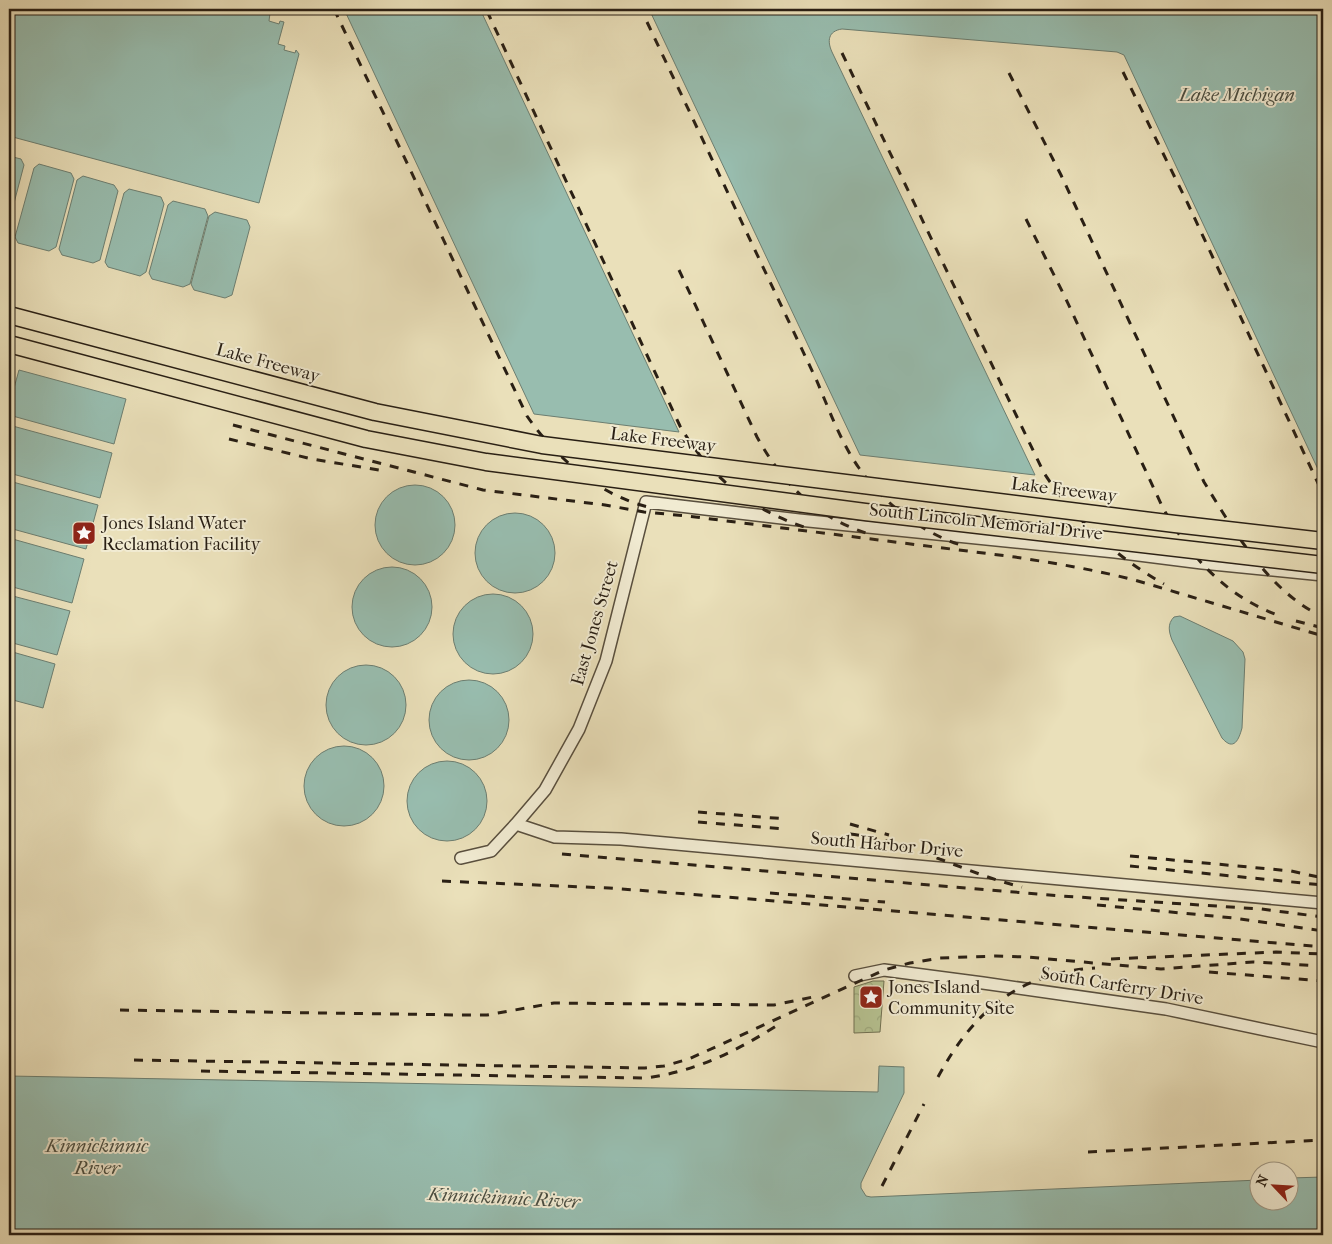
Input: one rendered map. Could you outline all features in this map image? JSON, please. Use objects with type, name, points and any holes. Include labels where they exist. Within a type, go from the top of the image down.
[{"type":"highway","name":"Lake Freeway","points":[[9,315],[375,412],[542,445],[1323,541]]},
{"type":"highway","points":[[9,344],[366,439],[486,462],[866,512],[1323,565]]},
{"type":"street","name":"South Lincoln Memorial Drive","points":[[646,502],[798,520],[1323,575]]},
{"type":"street","name":"East Jones Street","points":[[516,824],[546,790],[580,729],[606,661],[646,502]]},
{"type":"street","points":[[461,858],[491,851],[516,824]]},
{"type":"street","name":"South Harbor Drive","points":[[516,824],[555,837],[621,839],[967,869],[1323,903]]},
{"type":"street","name":"South Carferry Drive","points":[[855,976],[884,970],[964,980],[1166,1009],[1323,1042]]},
{"type":"green space","points":[[873,981],[884,981],[880,1032],[854,1033],[854,987]]},
{"type":"water","points":[[9,9],[254,9],[270,13],[269,21],[279,24],[280,21],[284,22],[278,44],[285,46],[284,50],[295,53],[296,50],[299,54],[259,203],[9,136]]},
{"type":"water","points":[[344,9],[480,9],[679,432],[534,414]]},
{"type":"water","name":"Lake Michigan","points":[[649,9],[1323,9],[1323,480],[1124,55],[1117,52],[842,29],[831,34],[829,44],[832,52],[1035,475],[860,455]]},
{"type":"water","points":[[9,156],[21,159],[24,165],[9,222]]},
{"type":"water","points":[[39,164],[71,173],[74,179],[56,247],[49,251],[18,243],[15,237],[34,168]]},
{"type":"water","points":[[83,176],[114,185],[118,191],[100,260],[93,263],[62,255],[59,249],[77,180]]},
{"type":"water","points":[[129,189],[161,197],[164,204],[146,272],[140,276],[108,267],[105,262],[124,193]]},
{"type":"water","points":[[173,201],[205,209],[208,216],[190,284],[183,287],[152,279],[149,273],[168,205]]},
{"type":"water","points":[[215,212],[247,220],[250,227],[232,295],[225,298],[194,290],[191,284],[209,216]]},
{"type":"water","points":[[19,370],[126,399],[114,444],[9,415],[9,406]]},
{"type":"water","points":[[9,425],[112,453],[100,498],[9,473]]},
{"type":"water","points":[[9,481],[98,505],[86,549],[9,528]]},
{"type":"water","points":[[415,485],[430,488],[443,497],[452,510],[455,525],[452,540],[443,553],[430,562],[415,565],[400,562],[387,553],[378,540],[375,525],[378,510],[387,497],[400,488]]},
{"type":"water","points":[[515,513],[530,516],[543,525],[552,538],[555,553],[552,568],[543,581],[530,590],[515,593],[500,590],[487,581],[478,568],[475,553],[478,538],[487,525],[500,516]]},
{"type":"water","points":[[9,538],[84,559],[72,603],[9,586]]},
{"type":"water","points":[[392,567],[407,570],[420,579],[429,592],[432,607],[429,622],[420,635],[407,644],[392,647],[377,644],[364,635],[355,622],[352,607],[355,592],[364,579],[377,570]]},
{"type":"water","points":[[493,594],[508,597],[521,606],[530,619],[533,634],[530,649],[521,662],[508,671],[493,674],[478,671],[465,662],[456,649],[453,634],[456,619],[465,606],[478,597]]},
{"type":"water","points":[[9,595],[70,611],[57,655],[9,642]]},
{"type":"water","points":[[1180,616],[1233,641],[1243,652],[1245,659],[1242,728],[1238,740],[1233,744],[1226,742],[1222,738],[1172,640],[1169,631],[1170,622],[1174,617]]},
{"type":"water","points":[[9,651],[55,664],[43,708],[9,699]]},
{"type":"water","points":[[366,665],[381,668],[394,677],[403,690],[406,705],[403,720],[394,733],[381,742],[366,745],[351,742],[338,733],[329,720],[326,705],[329,690],[338,677],[351,668]]},
{"type":"water","points":[[469,680],[484,683],[497,692],[506,705],[509,720],[506,735],[497,748],[484,757],[469,760],[454,757],[441,748],[432,735],[429,720],[432,705],[441,692],[454,683]]},
{"type":"water","points":[[344,746],[359,749],[372,758],[381,771],[384,786],[381,801],[372,814],[359,823],[344,826],[329,823],[316,814],[307,801],[304,786],[307,771],[316,758],[329,749]]},
{"type":"water","points":[[447,761],[462,764],[475,773],[484,786],[487,801],[484,816],[475,829],[462,838],[447,841],[432,838],[419,829],[410,816],[407,801],[410,786],[419,773],[432,764]]},
{"type":"water","name":"Kinnickinnic River","points":[[879,1066],[904,1067],[904,1093],[861,1183],[861,1188],[866,1196],[1250,1180],[1250,1212],[1300,1212],[1300,1178],[1323,1177],[1323,1235],[9,1235],[9,1076],[878,1092]]},
{"type":"railway","points":[[334,9],[527,416],[551,446],[580,472],[612,493],[648,507]]},
{"type":"railway","points":[[487,11],[680,426],[691,444],[717,475],[748,500],[784,520],[804,527]]},
{"type":"railway","points":[[647,22],[852,458],[869,481],[905,516],[934,534],[964,546]]},
{"type":"railway","points":[[842,53],[1044,473],[1069,506],[1097,536],[1129,562],[1164,584]]},
{"type":"railway","points":[[1123,72],[1188,204],[1323,494]]},
{"type":"railway","points":[[1009,73],[1061,175],[1204,482],[1241,540],[1270,576],[1304,606],[1323,617]]},
{"type":"railway","points":[[1026,219],[1065,297],[1162,506],[1173,524],[1197,558],[1226,586],[1260,608],[1280,616]]},
{"type":"railway","points":[[679,270],[757,437],[779,471],[804,498],[819,510],[835,520],[872,535]]},
{"type":"railway","points":[[233,425],[483,490],[605,505],[644,512],[1015,557],[1081,568],[1145,583],[1323,636]]},
{"type":"railway","points":[[229,439],[312,459],[379,470]]},
{"type":"railway","points":[[1296,621],[1323,628]]},
{"type":"railway","points":[[698,812],[787,819]]},
{"type":"railway","points":[[698,822],[786,829]]},
{"type":"railway","points":[[850,824],[889,835]]},
{"type":"railway","points":[[850,834],[894,843],[979,874],[1022,887]]},
{"type":"railway","points":[[562,854],[1062,896],[1261,909],[1323,917]]},
{"type":"railway","points":[[1130,856],[1291,871],[1323,878]]},
{"type":"railway","points":[[1130,866],[1323,885]]},
{"type":"railway","points":[[442,881],[609,888],[1323,947]]},
{"type":"railway","points":[[770,893],[885,902]]},
{"type":"railway","points":[[1097,905],[1234,918],[1323,931]]},
{"type":"railway","points":[[1111,959],[1276,952],[1323,954]]},
{"type":"railway","points":[[134,1060],[645,1068],[664,1066],[689,1059],[884,970],[940,958],[1027,957],[1161,969],[1253,962],[1323,966]]},
{"type":"railway","points":[[938,1077],[966,1033],[1001,1000],[1043,978],[1068,971],[1095,968]]},
{"type":"railway","points":[[1209,972],[1323,981]]},
{"type":"railway","points":[[120,1010],[487,1015],[554,1003],[774,1005],[813,997]]},
{"type":"railway","points":[[201,1071],[645,1078],[680,1071],[714,1060],[776,1026]]},
{"type":"railway","points":[[882,1186],[924,1104]]},
{"type":"railway","points":[[1088,1152],[1323,1140]]},
{"type":"place","name":"Jones Island Water Reclamation Facility","points":[[84,533]]},
{"type":"place","name":"Jones Island Community Site","points":[[871,997]]}]
